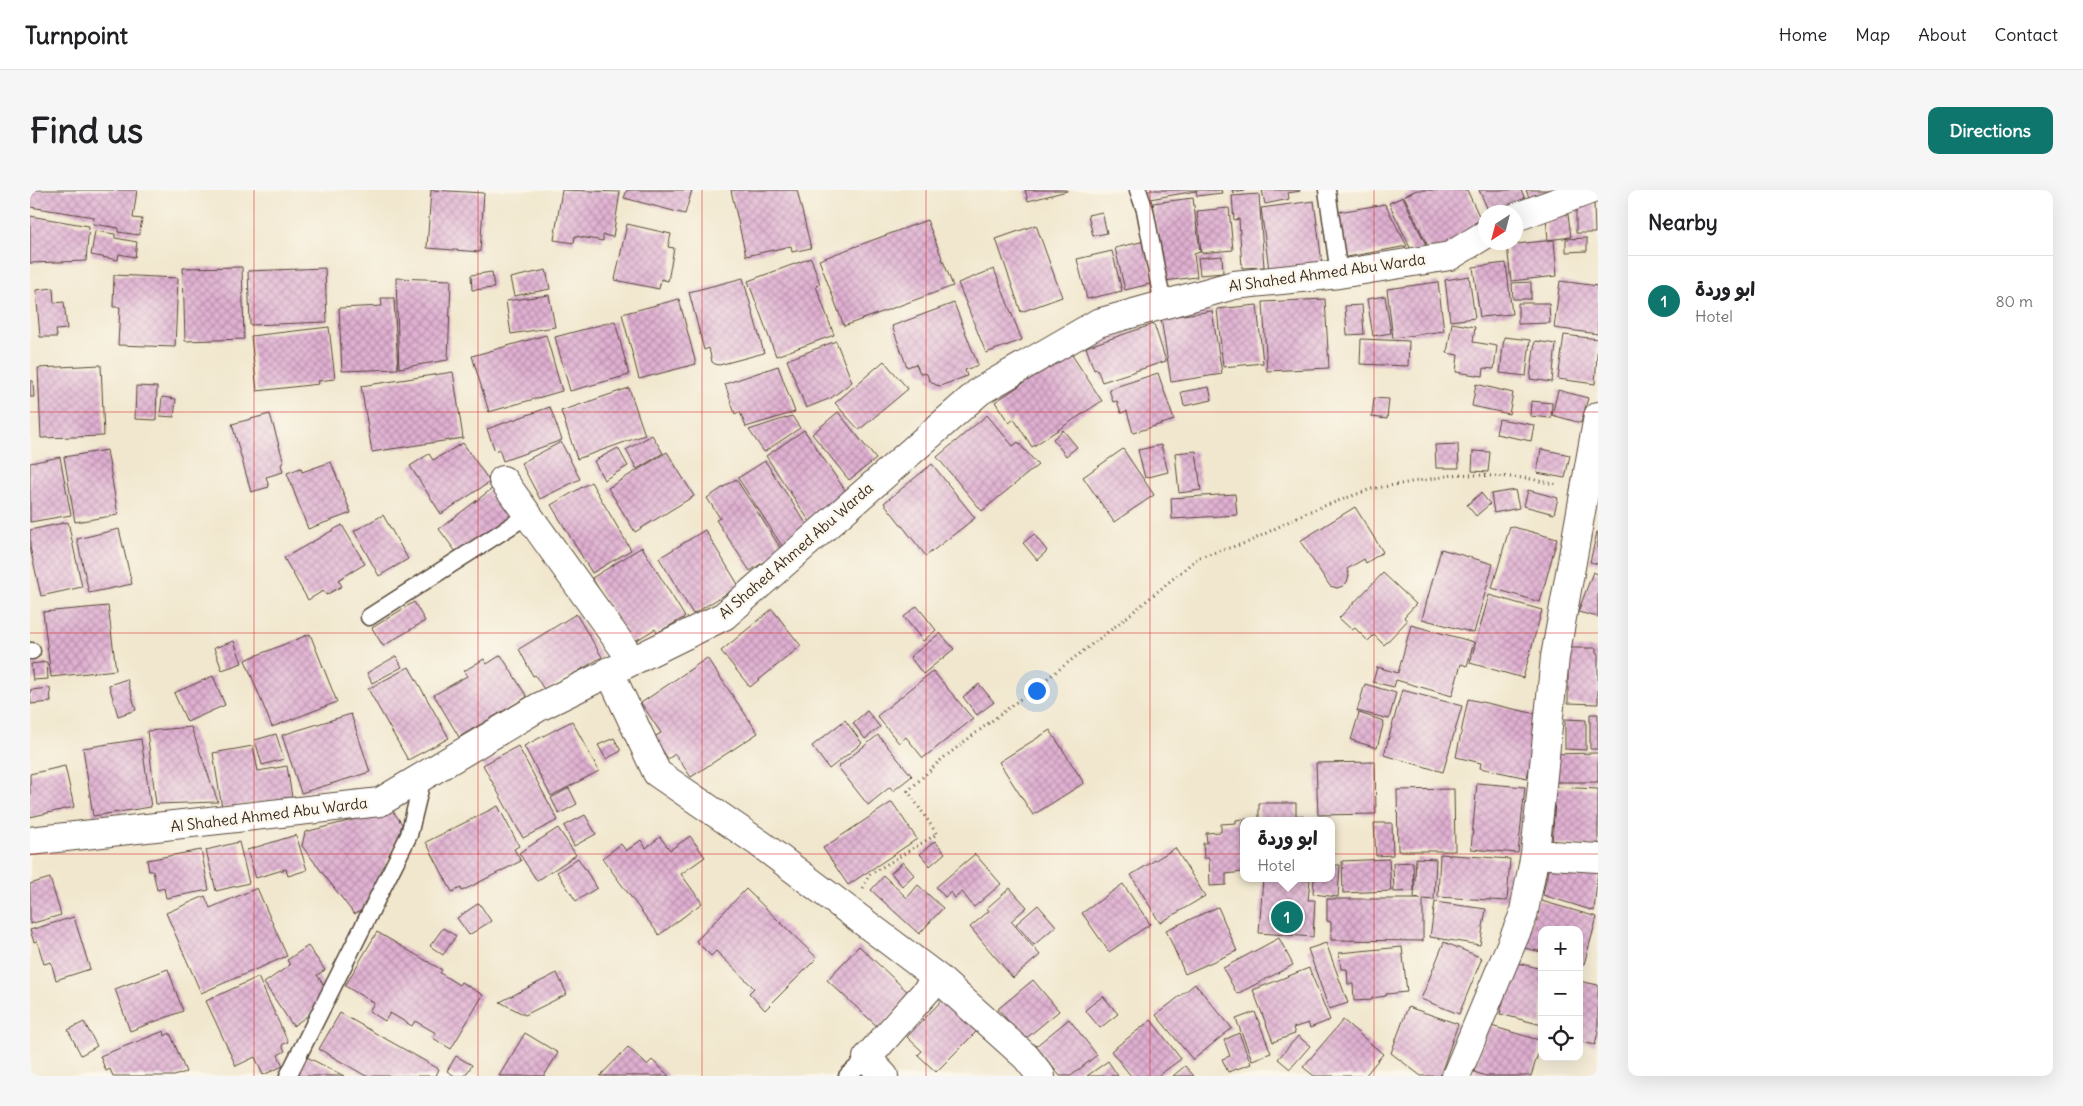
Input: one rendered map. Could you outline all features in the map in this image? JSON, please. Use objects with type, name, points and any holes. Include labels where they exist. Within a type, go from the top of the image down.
[{"type":"street","points":[[1523,214],[1590,190]]},
{"type":"street","name":"Al Shahed Ahmed Abu Warda","points":[[30,841],[380,802],[539,707],[620,665],[724,616],[980,390],[1098,323],[1234,285],[1340,274],[1450,256],[1478,239]]},
{"type":"street","points":[[1456,1076],[1522,916],[1535,854],[1555,657],[1598,416]]},
{"type":"street","points":[[503,480],[528,515],[620,665],[657,773],[759,843],[938,978],[1026,1057],[1041,1076]]},
{"type":"street","points":[[1535,854],[1598,858]]},
{"type":"street","points":[[866,1070],[938,978]]},
{"type":"lane","points":[[1138,190],[1145,210],[1163,305]]},
{"type":"lane","points":[[1327,190],[1340,274]]},
{"type":"lane","points":[[369,617],[528,515]]},
{"type":"lane","points":[[288,1076],[409,835],[423,777]]},
{"type":"path","points":[[851,913],[869,876],[937,834],[908,791],[942,759],[1121,622],[1199,557],[1249,542],[1305,513],[1371,489],[1459,474],[1526,478],[1585,491]]},
{"type":"building","points":[[30,190],[137,190],[133,218],[142,219],[139,235],[118,232],[119,228],[93,224],[94,217],[30,207]]},
{"type":"building","points":[[431,190],[484,193],[480,252],[427,248]]},
{"type":"building","points":[[562,190],[620,192],[613,237],[603,235],[603,241],[575,236],[574,243],[554,240]]},
{"type":"building","points":[[627,190],[692,190],[685,214],[624,198]]},
{"type":"building","points":[[731,190],[797,190],[811,248],[792,252],[791,246],[746,256]]},
{"type":"building","points":[[1025,190],[1067,190],[1067,191],[1028,201]]},
{"type":"building","points":[[1142,190],[1196,190],[1196,191],[1144,200]]},
{"type":"building","points":[[1196,190],[1221,190],[1222,193],[1197,196]]},
{"type":"building","points":[[1232,190],[1245,190],[1245,191],[1233,193]]},
{"type":"building","points":[[1262,190],[1300,191],[1288,193],[1289,199],[1265,204]]},
{"type":"building","points":[[1417,190],[1467,190],[1478,214],[1478,221],[1474,223],[1478,232],[1431,253],[1404,196]]},
{"type":"building","points":[[1479,190],[1521,190],[1528,206],[1523,207],[1523,205],[1486,205]]},
{"type":"building","points":[[1526,190],[1559,190],[1531,202]]},
{"type":"building","points":[[1259,194],[1264,267],[1242,268],[1239,219],[1234,220],[1232,196]]},
{"type":"building","points":[[1403,197],[1427,247],[1413,254],[1389,203]]},
{"type":"building","points":[[1193,198],[1200,252],[1194,254],[1197,277],[1164,281],[1153,203]]},
{"type":"building","points":[[1314,201],[1322,263],[1269,270],[1261,208]]},
{"type":"building","points":[[1385,204],[1407,246],[1342,258],[1333,213]]},
{"type":"building","points":[[1576,204],[1594,204],[1595,233],[1576,233]]},
{"type":"building","points":[[1229,208],[1233,250],[1201,253],[1197,211]]},
{"type":"building","points":[[1102,212],[1107,233],[1093,236],[1088,215]]},
{"type":"building","points":[[1568,214],[1571,237],[1548,240],[1546,217]]},
{"type":"building","points":[[30,216],[89,226],[86,261],[30,263]]},
{"type":"building","points":[[927,220],[953,286],[844,326],[819,260]]},
{"type":"building","points":[[627,224],[671,234],[668,247],[674,248],[668,281],[661,279],[659,289],[615,280]]},
{"type":"building","points":[[1036,225],[1062,297],[1021,312],[996,239]]},
{"type":"building","points":[[95,231],[115,234],[115,238],[137,242],[135,257],[119,254],[118,260],[91,255]]},
{"type":"building","points":[[1587,238],[1587,251],[1566,252],[1566,239]]},
{"type":"building","points":[[1554,240],[1557,276],[1511,281],[1508,250],[1523,250],[1523,243]]},
{"type":"building","points":[[1145,241],[1154,283],[1125,290],[1115,248]]},
{"type":"building","points":[[1112,251],[1122,291],[1087,299],[1077,259]]},
{"type":"building","points":[[1222,256],[1223,273],[1200,275],[1198,258]]},
{"type":"building","points":[[811,258],[820,284],[816,286],[834,335],[776,356],[748,281]]},
{"type":"building","points":[[1506,263],[1512,314],[1480,317],[1473,267]]},
{"type":"building","points":[[242,267],[244,339],[185,341],[183,268]]},
{"type":"building","points":[[325,268],[327,322],[250,325],[248,271]]},
{"type":"building","points":[[994,269],[1022,340],[986,353],[958,283]]},
{"type":"building","points":[[546,270],[550,289],[514,296],[510,278]]},
{"type":"building","points":[[492,272],[494,288],[472,290],[471,275]]},
{"type":"building","points":[[114,275],[178,278],[175,347],[118,345],[120,307],[113,307]]},
{"type":"building","points":[[1469,276],[1475,318],[1450,321],[1445,280]]},
{"type":"building","points":[[396,278],[451,280],[448,360],[399,368]]},
{"type":"building","points":[[743,278],[764,353],[719,365],[715,364],[712,362],[709,348],[704,350],[689,292]]},
{"type":"building","points":[[1560,281],[1598,286],[1598,334],[1554,328]]},
{"type":"building","points":[[1438,282],[1444,331],[1393,338],[1387,289]]},
{"type":"building","points":[[1531,282],[1531,299],[1513,299],[1512,283]]},
{"type":"building","points":[[53,288],[54,303],[64,302],[67,329],[56,330],[57,337],[40,337],[36,290]]},
{"type":"building","points":[[549,295],[555,327],[511,334],[506,301]]},
{"type":"building","points":[[1385,296],[1391,333],[1373,336],[1367,299]]},
{"type":"building","points":[[381,298],[394,298],[398,369],[342,371],[339,308],[382,306]]},
{"type":"building","points":[[679,299],[696,364],[639,379],[622,314]]},
{"type":"building","points":[[1325,299],[1329,368],[1267,371],[1263,302]]},
{"type":"building","points":[[954,303],[978,365],[965,370],[967,376],[940,386],[929,380],[927,374],[920,373],[916,364],[907,367],[892,326]]},
{"type":"building","points":[[1518,303],[1549,303],[1550,323],[1518,324]]},
{"type":"building","points":[[1257,305],[1263,363],[1223,367],[1217,309]]},
{"type":"building","points":[[1362,305],[1364,334],[1347,335],[1345,306]]},
{"type":"building","points":[[1212,311],[1222,374],[1171,382],[1161,318]]},
{"type":"building","points":[[615,321],[629,375],[570,391],[555,337]]},
{"type":"building","points":[[1452,323],[1475,327],[1473,342],[1497,346],[1494,369],[1484,368],[1483,376],[1456,372],[1458,355],[1447,353]]},
{"type":"building","points":[[1154,324],[1166,361],[1102,382],[1097,369],[1094,370],[1086,347]]},
{"type":"building","points":[[329,327],[335,379],[318,381],[319,384],[257,391],[251,336]]},
{"type":"building","points":[[546,335],[562,391],[489,412],[472,356]]},
{"type":"building","points":[[1564,335],[1598,339],[1595,384],[1558,379]]},
{"type":"building","points":[[1504,337],[1530,340],[1526,376],[1500,373]]},
{"type":"building","points":[[1361,339],[1409,341],[1408,366],[1360,364]]},
{"type":"building","points":[[836,341],[852,382],[831,398],[806,408],[787,360]]},
{"type":"building","points":[[1535,341],[1556,344],[1552,382],[1530,379]]},
{"type":"building","points":[[1070,352],[1102,401],[1032,447],[1014,419],[1009,423],[995,402]]},
{"type":"building","points":[[884,361],[908,389],[859,430],[835,403]]},
{"type":"building","points":[[101,365],[104,436],[41,438],[38,368]]},
{"type":"building","points":[[778,366],[795,412],[746,427],[740,412],[735,414],[725,384]]},
{"type":"building","points":[[453,372],[463,438],[372,452],[361,386]]},
{"type":"building","points":[[1158,373],[1174,420],[1133,433],[1127,411],[1121,413],[1117,401],[1113,402],[1109,389]]},
{"type":"building","points":[[30,381],[33,381],[34,397],[30,397]]},
{"type":"building","points":[[1476,384],[1513,393],[1509,414],[1472,406]]},
{"type":"building","points":[[136,386],[157,387],[156,420],[135,419]]},
{"type":"building","points":[[1209,387],[1212,400],[1184,406],[1181,392]]},
{"type":"building","points":[[629,388],[645,435],[577,459],[561,411]]},
{"type":"building","points":[[1558,390],[1588,398],[1581,423],[1552,415]]},
{"type":"building","points":[[162,397],[176,399],[174,417],[160,416]]},
{"type":"building","points":[[1374,398],[1389,399],[1387,419],[1372,417]]},
{"type":"building","points":[[1531,401],[1552,403],[1551,418],[1530,416]]},
{"type":"building","points":[[550,407],[562,440],[503,461],[499,449],[495,451],[487,429]]},
{"type":"building","points":[[838,412],[876,459],[849,480],[812,434]]},
{"type":"building","points":[[270,414],[284,463],[281,464],[283,472],[266,477],[269,487],[251,492],[232,424]]},
{"type":"building","points":[[987,415],[1013,446],[1018,442],[1038,465],[982,511],[937,457]]},
{"type":"building","points":[[792,416],[800,428],[764,452],[749,430]]},
{"type":"building","points":[[1499,419],[1534,425],[1531,441],[1496,434]]},
{"type":"building","points":[[804,430],[849,496],[810,522],[766,456]]},
{"type":"building","points":[[1063,430],[1077,447],[1066,456],[1053,439]]},
{"type":"building","points":[[652,435],[663,453],[637,469],[626,450]]},
{"type":"building","points":[[561,442],[580,479],[540,499],[521,463]]},
{"type":"building","points":[[463,443],[490,482],[441,514],[410,466],[429,454],[433,460]]},
{"type":"building","points":[[1458,444],[1459,468],[1436,468],[1435,445]]},
{"type":"building","points":[[1161,445],[1168,472],[1145,478],[1138,450]]},
{"type":"building","points":[[618,448],[628,466],[604,480],[594,461]]},
{"type":"building","points":[[1123,449],[1154,495],[1114,522],[1083,477]]},
{"type":"building","points":[[1541,449],[1570,455],[1565,478],[1537,473]]},
{"type":"building","points":[[107,450],[118,515],[75,522],[64,457]]},
{"type":"building","points":[[1196,451],[1201,490],[1179,493],[1175,453]]},
{"type":"building","points":[[1473,451],[1490,452],[1488,472],[1472,471]]},
{"type":"building","points":[[667,452],[694,496],[635,532],[608,488]]},
{"type":"building","points":[[60,457],[71,515],[30,522],[30,463]]},
{"type":"building","points":[[765,461],[809,528],[782,546],[738,478]]},
{"type":"building","points":[[331,462],[351,513],[308,529],[287,473],[301,468],[302,472]]},
{"type":"building","points":[[932,464],[975,518],[926,556],[884,503]]},
{"type":"building","points":[[736,479],[782,550],[750,571],[716,520],[720,518],[707,498]]},
{"type":"building","points":[[591,482],[631,550],[592,573],[551,505]]},
{"type":"building","points":[[493,488],[513,515],[459,556],[439,529]]},
{"type":"building","points":[[1515,490],[1519,508],[1494,513],[1491,494]]},
{"type":"building","points":[[1528,490],[1558,498],[1554,514],[1524,506]]},
{"type":"building","points":[[1481,493],[1490,504],[1476,516],[1467,505]]},
{"type":"building","points":[[1235,494],[1237,515],[1172,519],[1171,498]]},
{"type":"building","points":[[1355,507],[1383,552],[1366,563],[1364,559],[1347,569],[1349,575],[1347,582],[1337,588],[1330,586],[1300,541]]},
{"type":"building","points":[[383,515],[408,559],[379,576],[354,531]]},
{"type":"building","points":[[68,522],[82,587],[41,596],[30,547],[30,530]]},
{"type":"building","points":[[342,525],[365,564],[338,580],[342,586],[326,595],[323,591],[308,600],[284,558]]},
{"type":"building","points":[[1510,526],[1557,539],[1540,602],[1492,588]]},
{"type":"building","points":[[119,529],[132,584],[89,593],[77,539]]},
{"type":"building","points":[[705,530],[739,586],[693,614],[659,558]]},
{"type":"building","points":[[1598,532],[1598,564],[1590,562]]},
{"type":"building","points":[[1034,534],[1047,551],[1037,560],[1023,543]]},
{"type":"building","points":[[642,547],[685,617],[657,633],[655,629],[632,643],[592,578]]},
{"type":"building","points":[[1441,549],[1493,564],[1474,633],[1422,619]]},
{"type":"building","points":[[1593,572],[1598,574],[1598,617],[1578,612]]},
{"type":"building","points":[[1383,573],[1416,604],[1404,617],[1407,621],[1384,645],[1374,635],[1368,641],[1355,628],[1352,630],[1339,618]]},
{"type":"building","points":[[1489,595],[1542,610],[1523,678],[1470,663]]},
{"type":"building","points":[[414,602],[425,621],[383,646],[372,628]]},
{"type":"building","points":[[108,606],[116,670],[51,677],[43,612]]},
{"type":"building","points":[[917,606],[936,630],[923,641],[904,617]]},
{"type":"building","points":[[772,609],[801,646],[750,687],[721,651]]},
{"type":"building","points":[[576,614],[602,657],[545,691],[535,675],[533,676],[519,649]]},
{"type":"building","points":[[1411,625],[1474,642],[1467,666],[1461,664],[1452,696],[1396,680],[1394,687],[1373,682],[1377,667],[1398,673]]},
{"type":"building","points":[[940,633],[954,649],[923,674],[910,657]]},
{"type":"building","points":[[310,634],[337,702],[272,727],[245,660]]},
{"type":"building","points":[[234,641],[242,663],[222,670],[214,648]]},
{"type":"building","points":[[1568,648],[1596,648],[1596,653],[1598,653],[1598,704],[1568,703]]},
{"type":"building","points":[[501,655],[527,697],[459,737],[434,695],[467,676],[464,671],[484,659],[487,664]]},
{"type":"building","points":[[396,656],[402,667],[372,683],[367,673]]},
{"type":"building","points":[[707,658],[758,733],[691,777],[675,754],[668,759],[654,737],[661,733],[641,703]]},
{"type":"building","points":[[47,662],[48,679],[33,680],[31,664]]},
{"type":"building","points":[[409,667],[449,738],[408,760],[368,689]]},
{"type":"building","points":[[933,671],[973,719],[923,758],[906,737],[899,743],[877,716]]},
{"type":"building","points":[[213,676],[225,705],[187,722],[174,693]]},
{"type":"building","points":[[127,679],[136,710],[118,716],[109,685]]},
{"type":"building","points":[[979,684],[994,702],[977,715],[963,697]]},
{"type":"building","points":[[1365,684],[1396,693],[1389,719],[1357,711]]},
{"type":"building","points":[[50,688],[51,702],[31,704],[30,690]]},
{"type":"building","points":[[1402,690],[1462,706],[1443,772],[1384,755]]},
{"type":"building","points":[[1468,699],[1541,715],[1527,778],[1480,768],[1481,763],[1456,757]]},
{"type":"building","points":[[867,711],[880,727],[865,739],[853,723]]},
{"type":"building","points":[[1359,713],[1384,721],[1377,748],[1351,740]]},
{"type":"building","points":[[351,714],[370,772],[301,793],[282,735]]},
{"type":"building","points":[[1590,714],[1598,714],[1598,749],[1590,749]]},
{"type":"building","points":[[1565,719],[1586,720],[1586,750],[1565,749]]},
{"type":"building","points":[[845,720],[862,743],[829,769],[812,746]]},
{"type":"building","points":[[572,721],[599,771],[551,796],[524,746]]},
{"type":"building","points":[[191,727],[218,802],[156,804],[147,731]]},
{"type":"building","points":[[1050,730],[1084,783],[1033,815],[999,762]]},
{"type":"building","points":[[276,734],[284,759],[262,765],[255,740]]},
{"type":"building","points":[[878,735],[912,776],[893,791],[890,787],[868,805],[838,767]]},
{"type":"building","points":[[614,738],[621,751],[606,759],[598,745]]},
{"type":"building","points":[[141,739],[151,807],[93,816],[83,748]]},
{"type":"building","points":[[253,746],[258,771],[287,766],[292,797],[222,808],[213,753]]},
{"type":"building","points":[[518,746],[558,820],[523,838],[483,765]]},
{"type":"building","points":[[1598,753],[1598,782],[1553,782],[1553,754]]},
{"type":"building","points":[[1375,762],[1376,814],[1318,815],[1316,763]]},
{"type":"building","points":[[65,766],[74,807],[30,817],[30,774]]},
{"type":"building","points":[[1477,783],[1525,787],[1518,853],[1471,849]]},
{"type":"building","points":[[1556,787],[1598,789],[1598,847],[1552,844]]},
{"type":"building","points":[[569,788],[577,804],[559,814],[551,798]]},
{"type":"building","points":[[1454,789],[1455,851],[1398,851],[1397,790]]},
{"type":"building","points":[[892,802],[917,839],[848,885],[823,848]]},
{"type":"building","points":[[1259,803],[1296,803],[1296,816],[1303,816],[1303,817],[1259,817]]},
{"type":"building","points":[[498,806],[519,846],[514,849],[521,861],[462,891],[461,888],[452,892],[426,842]]},
{"type":"building","points":[[392,810],[402,824],[399,836],[363,910],[354,914],[302,846],[305,832]]},
{"type":"building","points":[[585,815],[596,834],[574,846],[564,826]]},
{"type":"building","points":[[1240,819],[1240,872],[1226,874],[1226,885],[1210,886],[1209,858],[1204,858],[1203,843],[1207,843],[1206,833],[1221,832],[1221,824],[1236,823],[1236,820]]},
{"type":"building","points":[[1374,823],[1392,823],[1393,855],[1376,856]]},
{"type":"building","points":[[558,828],[576,855],[537,881],[519,853]]},
{"type":"building","points":[[296,835],[307,870],[288,876],[286,869],[256,878],[247,850]]},
{"type":"building","points":[[690,836],[705,857],[681,874],[702,903],[659,935],[602,858],[621,844],[626,851],[641,840],[646,848],[660,837],[670,850]]},
{"type":"building","points":[[935,841],[945,853],[930,866],[920,854]]},
{"type":"building","points":[[239,842],[249,883],[216,891],[206,850]]},
{"type":"building","points":[[1175,848],[1205,896],[1160,923],[1131,875]]},
{"type":"building","points":[[201,850],[209,890],[166,898],[164,888],[157,890],[153,871],[149,871],[147,860]]},
{"type":"building","points":[[975,854],[1001,884],[974,907],[962,892],[955,898],[951,892],[945,897],[936,887]]},
{"type":"building","points":[[1440,854],[1510,859],[1507,901],[1438,897]]},
{"type":"building","points":[[578,858],[597,888],[576,901],[557,872]]},
{"type":"building","points":[[1416,858],[1436,859],[1434,900],[1423,899],[1423,941],[1331,940],[1331,922],[1327,921],[1327,899],[1421,899],[1414,898]]},
{"type":"building","points":[[1389,859],[1391,891],[1343,893],[1342,861]]},
{"type":"building","points":[[903,862],[914,875],[902,886],[891,873]]},
{"type":"building","points":[[1413,862],[1414,891],[1394,892],[1393,863]]},
{"type":"building","points":[[1335,865],[1340,865],[1338,897],[1313,894],[1314,882],[1335,882]]},
{"type":"building","points":[[1549,865],[1598,869],[1594,911],[1543,895]]},
{"type":"building","points":[[884,876],[907,898],[918,885],[943,908],[919,934],[871,890]]},
{"type":"building","points":[[50,878],[61,915],[30,924],[30,884]]},
{"type":"building","points":[[1263,882],[1310,882],[1308,900],[1315,900],[1313,937],[1259,933]]},
{"type":"building","points":[[1123,884],[1150,924],[1109,952],[1082,913]]},
{"type":"building","points":[[257,888],[287,956],[201,993],[166,913],[205,896],[210,908]]},
{"type":"building","points":[[1010,888],[1027,907],[1011,921],[1040,955],[1013,978],[970,927],[989,911],[987,908]]},
{"type":"building","points":[[746,889],[817,958],[765,1010],[749,993],[754,988],[716,951],[711,956],[696,941]]},
{"type":"building","points":[[1538,900],[1597,917],[1584,964],[1583,926],[1538,926],[1538,951],[1524,948]]},
{"type":"building","points":[[1435,902],[1486,909],[1480,945],[1430,937]]},
{"type":"building","points":[[479,903],[491,921],[469,935],[457,918]]},
{"type":"building","points":[[1038,905],[1056,926],[1034,945],[1016,924]]},
{"type":"building","points":[[1218,907],[1237,951],[1185,974],[1166,930]]},
{"type":"building","points":[[74,917],[90,969],[56,980],[51,962],[44,964],[37,941],[34,942],[30,930]]},
{"type":"building","points":[[443,928],[456,936],[443,955],[430,946]]},
{"type":"building","points":[[377,932],[442,970],[440,973],[459,985],[461,982],[483,995],[451,1049],[433,1038],[436,1033],[415,1021],[412,1026],[390,1013],[385,1021],[369,1011],[374,1003],[345,986]]},
{"type":"building","points":[[1279,938],[1293,965],[1237,994],[1223,968]]},
{"type":"building","points":[[1444,942],[1482,958],[1459,1014],[1421,999]]},
{"type":"building","points":[[1326,943],[1348,1003],[1329,1009],[1308,949]]},
{"type":"building","points":[[308,946],[325,970],[317,975],[325,987],[317,1009],[293,1026],[264,983],[290,965],[287,960]]},
{"type":"building","points":[[859,946],[911,995],[879,1028],[827,980]]},
{"type":"building","points":[[1402,947],[1407,992],[1386,994],[1386,996],[1372,998],[1372,1000],[1354,1001],[1353,984],[1348,984],[1347,969],[1341,969],[1339,953]]},
{"type":"building","points":[[1513,962],[1538,968],[1538,1024],[1500,1014]]},
{"type":"building","points":[[1309,968],[1330,1020],[1310,1028],[1308,1023],[1293,1028],[1295,1034],[1273,1042],[1253,990]]},
{"type":"building","points":[[168,969],[183,1011],[130,1031],[115,989]]},
{"type":"building","points":[[557,973],[567,994],[525,1015],[500,1002]]},
{"type":"building","points":[[258,977],[288,1042],[282,1045],[285,1051],[278,1055],[283,1066],[263,1075],[255,1057],[236,1066],[206,1001]]},
{"type":"building","points":[[1033,980],[1059,1011],[1024,1040],[998,1009]]},
{"type":"building","points":[[1583,982],[1598,985],[1598,1032],[1595,1045],[1583,1042]]},
{"type":"building","points":[[1195,984],[1232,1028],[1193,1060],[1156,1015]]},
{"type":"building","points":[[1103,996],[1118,1014],[1100,1028],[1085,1010]]},
{"type":"building","points":[[945,997],[979,1029],[936,1072],[918,1055],[922,1051],[907,1037]]},
{"type":"building","points":[[1408,1007],[1458,1024],[1440,1076],[1421,1076],[1391,1053]]},
{"type":"building","points":[[1255,1012],[1271,1053],[1252,1060],[1236,1019]]},
{"type":"building","points":[[340,1013],[439,1069],[436,1076],[366,1076],[319,1049]]},
{"type":"building","points":[[1069,1019],[1097,1055],[1071,1076],[1060,1076],[1036,1046]]},
{"type":"building","points":[[1151,1020],[1181,1059],[1158,1076],[1131,1076],[1111,1051]]},
{"type":"building","points":[[1343,1020],[1383,1054],[1365,1076],[1314,1076],[1303,1067]]},
{"type":"building","points":[[84,1022],[97,1046],[81,1055],[68,1030]]},
{"type":"building","points":[[1488,1025],[1538,1040],[1538,1054],[1531,1076],[1486,1076],[1474,1072]]},
{"type":"building","points":[[164,1031],[165,1036],[170,1033],[186,1072],[174,1076],[113,1076],[110,1069],[106,1071],[100,1056]]},
{"type":"building","points":[[525,1033],[558,1053],[544,1076],[499,1076]]},
{"type":"building","points":[[1239,1033],[1251,1064],[1228,1072],[1222,1059],[1230,1056],[1224,1040]]},
{"type":"building","points":[[1298,1036],[1310,1046],[1290,1069],[1278,1059]]},
{"type":"building","points":[[628,1047],[647,1065],[652,1060],[669,1076],[600,1076]]},
{"type":"building","points":[[303,1055],[344,1076],[292,1076]]},
{"type":"building","points":[[456,1056],[472,1065],[465,1076],[455,1076],[447,1071]]},
{"type":"building","points":[[1108,1061],[1118,1076],[1087,1076]]},
{"type":"building","points":[[1185,1066],[1194,1076],[1173,1076]]},
{"type":"place","name":"ابو وردة","points":[[1287,917]]}]
